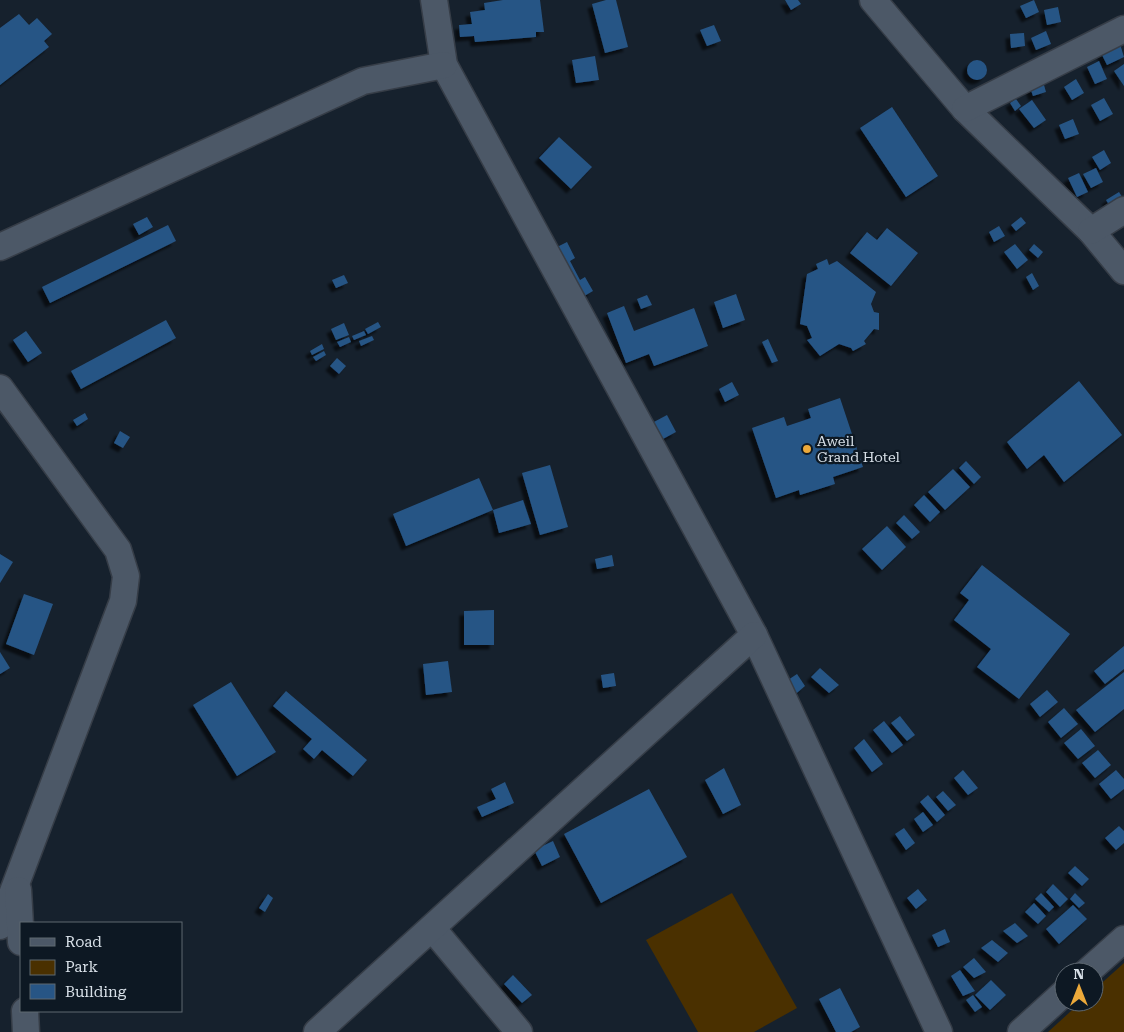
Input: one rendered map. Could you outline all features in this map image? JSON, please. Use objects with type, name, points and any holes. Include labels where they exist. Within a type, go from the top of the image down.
[{"type":"street","points":[[434,0],[444,66],[754,636],[939,1032]]},
{"type":"street","points":[[873,0],[965,109],[1091,231],[1124,271]]},
{"type":"street","points":[[965,109],[1124,30]]},
{"type":"street","points":[[0,248],[363,81],[444,66]]},
{"type":"street","points":[[1091,231],[1124,210]]},
{"type":"street","points":[[0,388],[118,550],[126,576],[123,601],[0,926]]},
{"type":"street","points":[[318,1032],[754,636]]},
{"type":"street","points":[[18,882],[20,922]]},
{"type":"street","points":[[432,928],[519,1032]]},
{"type":"street","points":[[1098,962],[1124,939]]},
{"type":"street","points":[[1021,1032],[1054,1002]]},
{"type":"street","points":[[25,1012],[26,1032]]},
{"type":"green space","points":[[732,893],[797,1008],[754,1032],[698,1032],[646,940]]},
{"type":"green space","points":[[1124,963],[1124,1032],[1048,1032],[1070,1012],[1104,1012],[1104,981]]},
{"type":"building","points":[[503,0],[540,0],[544,32],[536,32],[536,37],[475,42],[474,36],[460,37],[459,25],[472,24],[470,12],[485,10],[484,3]]},
{"type":"building","points":[[606,0],[616,0],[628,47],[605,53],[592,4]]},
{"type":"building","points":[[785,0],[798,0],[801,4],[791,10]]},
{"type":"building","points":[[1034,0],[1039,12],[1026,18],[1020,6]]},
{"type":"building","points":[[1058,7],[1061,22],[1047,25],[1044,10]]},
{"type":"building","points":[[19,14],[29,25],[37,18],[52,34],[44,41],[49,47],[0,85],[0,28]]},
{"type":"building","points":[[714,25],[721,41],[707,46],[700,30]]},
{"type":"building","points":[[1046,31],[1051,44],[1036,50],[1031,38]]},
{"type":"building","points":[[1024,33],[1025,46],[1011,48],[1010,34]]},
{"type":"building","points":[[1120,44],[1124,57],[1107,65],[1101,53]]},
{"type":"building","points":[[595,56],[599,80],[576,83],[572,60]]},
{"type":"building","points":[[977,60],[984,63],[987,70],[984,77],[977,80],[970,77],[967,70],[970,63]]},
{"type":"building","points":[[1099,61],[1107,79],[1095,84],[1087,67]]},
{"type":"building","points":[[1124,64],[1124,86],[1114,71]]},
{"type":"building","points":[[1042,78],[1046,92],[1033,96],[1028,82]]},
{"type":"building","points":[[1076,79],[1084,93],[1072,100],[1064,87]]},
{"type":"building","points":[[1104,98],[1113,114],[1100,121],[1091,105]]},
{"type":"building","points":[[1016,99],[1021,106],[1015,111],[1010,103]]},
{"type":"building","points":[[1032,100],[1046,120],[1034,128],[1019,109]]},
{"type":"building","points":[[892,107],[938,176],[906,197],[860,128]]},
{"type":"building","points":[[1073,119],[1079,134],[1065,139],[1059,125]]},
{"type":"building","points":[[559,137],[592,167],[571,189],[539,158]]},
{"type":"building","points":[[1104,150],[1111,163],[1100,170],[1092,157]]},
{"type":"building","points":[[1096,168],[1103,182],[1091,188],[1083,174]]},
{"type":"building","points":[[1079,173],[1088,192],[1077,197],[1068,178]]},
{"type":"building","points":[[1119,192],[1124,200],[1113,211],[1106,200]]},
{"type":"building","points":[[147,217],[153,227],[139,235],[133,224]]},
{"type":"building","points":[[1021,217],[1026,223],[1016,231],[1011,225]]},
{"type":"building","points":[[168,225],[176,241],[50,303],[42,287]]},
{"type":"building","points":[[999,226],[1005,236],[994,242],[989,232]]},
{"type":"building","points":[[887,228],[918,253],[891,286],[850,253],[867,232],[877,240]]},
{"type":"building","points":[[567,242],[575,258],[570,261],[580,280],[585,277],[593,291],[579,299],[553,249]]},
{"type":"building","points":[[1015,244],[1028,260],[1017,269],[1004,252]]},
{"type":"building","points":[[1034,244],[1043,252],[1038,258],[1029,250]]},
{"type":"building","points":[[827,259],[829,265],[837,261],[876,292],[871,304],[874,312],[879,313],[879,330],[874,329],[864,341],[866,344],[853,351],[851,348],[839,344],[820,356],[807,340],[812,338],[807,326],[800,324],[807,274],[818,269],[816,264]]},
{"type":"building","points":[[1032,273],[1039,286],[1033,290],[1026,277]]},
{"type":"building","points":[[344,275],[348,283],[336,288],[332,280]]},
{"type":"building","points":[[736,294],[745,320],[723,328],[714,302]]},
{"type":"building","points":[[647,295],[652,305],[641,309],[637,299]]},
{"type":"building","points":[[624,306],[634,331],[694,308],[708,346],[654,366],[649,354],[626,363],[607,313]]},
{"type":"building","points":[[166,320],[176,338],[81,389],[71,371]]},
{"type":"building","points":[[378,322],[381,327],[368,334],[365,329]]},
{"type":"building","points":[[344,323],[349,335],[336,340],[331,329]]},
{"type":"building","points":[[26,331],[42,353],[28,362],[13,340]]},
{"type":"building","points":[[364,331],[366,335],[354,340],[352,336]]},
{"type":"building","points":[[372,336],[374,340],[361,346],[359,341]]},
{"type":"building","points":[[349,337],[351,342],[340,347],[337,342]]},
{"type":"building","points":[[768,339],[778,361],[772,363],[762,342]]},
{"type":"building","points":[[322,344],[324,349],[312,355],[310,351]]},
{"type":"building","points":[[324,351],[326,355],[316,361],[313,357]]},
{"type":"building","points":[[337,358],[346,366],[339,374],[330,366]]},
{"type":"building","points":[[1079,381],[1122,435],[1064,482],[1044,455],[1027,469],[1007,442]]},
{"type":"building","points":[[732,382],[739,395],[725,402],[719,389]]},
{"type":"building","points":[[840,398],[863,467],[833,477],[835,484],[800,495],[799,490],[776,498],[752,428],[784,417],[787,426],[811,418],[808,409]]},
{"type":"building","points":[[85,413],[88,419],[77,426],[73,420]]},
{"type":"building","points":[[667,415],[676,432],[661,440],[652,423]]},
{"type":"building","points":[[120,431],[130,437],[123,448],[114,443]]},
{"type":"building","points":[[966,461],[981,477],[974,484],[959,468]]},
{"type":"building","points":[[550,465],[568,527],[540,535],[522,473]]},
{"type":"building","points":[[953,469],[970,487],[945,510],[928,492]]},
{"type":"building","points":[[479,478],[493,510],[406,546],[393,514]]},
{"type":"building","points":[[924,495],[940,512],[930,522],[914,505]]},
{"type":"building","points":[[523,500],[531,524],[499,533],[493,510]]},
{"type":"building","points":[[904,515],[920,532],[912,539],[896,523]]},
{"type":"building","points":[[887,526],[906,547],[882,570],[862,549]]},
{"type":"building","points":[[0,554],[13,562],[0,583]]},
{"type":"building","points":[[612,555],[614,566],[597,569],[595,559]]},
{"type":"building","points":[[982,565],[1070,634],[1019,699],[977,667],[991,649],[954,620],[969,600],[960,593]]},
{"type":"building","points":[[24,594],[53,604],[34,655],[6,644]]},
{"type":"building","points":[[494,610],[494,645],[464,645],[464,611]]},
{"type":"building","points":[[1124,646],[1124,669],[1105,684],[1094,671]]},
{"type":"building","points":[[0,652],[10,668],[0,674]]},
{"type":"building","points":[[448,661],[452,692],[426,695],[423,664]]},
{"type":"building","points":[[820,668],[839,685],[829,693],[811,677]]},
{"type":"building","points":[[1124,672],[1124,709],[1095,732],[1076,710]]},
{"type":"building","points":[[614,673],[616,686],[603,688],[601,675]]},
{"type":"building","points":[[797,674],[805,686],[791,698],[779,686]]},
{"type":"building","points":[[231,682],[276,752],[237,776],[193,705]]},
{"type":"building","points":[[1047,690],[1058,702],[1040,717],[1030,704]]},
{"type":"building","points":[[286,691],[367,760],[353,776],[322,750],[314,759],[303,749],[312,739],[273,706]]},
{"type":"building","points":[[1064,708],[1078,724],[1061,738],[1048,722]]},
{"type":"building","points":[[900,716],[915,735],[907,741],[891,723]]},
{"type":"building","points":[[884,721],[903,745],[892,753],[873,730]]},
{"type":"building","points":[[1081,729],[1095,746],[1078,759],[1064,743]]},
{"type":"building","points":[[864,739],[883,764],[872,772],[854,748]]},
{"type":"building","points":[[1098,750],[1111,765],[1095,778],[1082,763]]},
{"type":"building","points":[[724,768],[741,805],[723,814],[705,780]]},
{"type":"building","points":[[963,770],[978,788],[968,795],[954,778]]},
{"type":"building","points":[[1116,770],[1124,779],[1124,789],[1111,799],[1099,784]]},
{"type":"building","points":[[505,782],[514,803],[482,817],[477,807],[496,799],[491,789]]},
{"type":"building","points":[[649,789],[687,857],[601,903],[564,834]]},
{"type":"building","points":[[943,791],[956,805],[948,811],[936,797]]},
{"type":"building","points":[[928,795],[945,815],[937,822],[920,802]]},
{"type":"building","points":[[923,812],[933,825],[923,832],[914,819]]},
{"type":"building","points":[[1119,826],[1124,831],[1124,843],[1116,850],[1105,838]]},
{"type":"building","points":[[904,828],[915,843],[906,850],[895,834]]},
{"type":"building","points":[[553,841],[560,857],[542,866],[534,850]]},
{"type":"building","points":[[1075,866],[1089,879],[1082,886],[1068,873]]},
{"type":"building","points":[[1053,884],[1068,899],[1060,907],[1046,892]]},
{"type":"building","points":[[918,889],[927,900],[916,909],[907,898]]},
{"type":"building","points":[[1041,893],[1054,907],[1049,912],[1035,899]]},
{"type":"building","points":[[1075,893],[1085,903],[1079,908],[1070,899]]},
{"type":"building","points":[[268,894],[273,898],[265,912],[259,908]]},
{"type":"building","points":[[1034,903],[1046,916],[1038,924],[1025,912]]},
{"type":"building","points":[[1073,905],[1087,919],[1059,944],[1046,929]]},
{"type":"building","points":[[1015,923],[1028,936],[1017,943],[1003,931]]},
{"type":"building","points":[[945,929],[950,942],[938,947],[932,935]]},
{"type":"building","points":[[992,940],[1008,953],[998,962],[981,948]]},
{"type":"building","points":[[974,958],[986,972],[974,978],[963,967]]},
{"type":"building","points":[[960,970],[975,991],[963,996],[951,976]]},
{"type":"building","points":[[513,975],[532,995],[522,1003],[504,984]]},
{"type":"building","points":[[991,980],[1006,995],[990,1010],[975,995]]},
{"type":"building","points":[[840,988],[860,1027],[851,1032],[836,1032],[819,999]]},
{"type":"building","points":[[973,995],[982,1007],[975,1012],[966,1000]]},
{"type":"place","name":"Aweil Grand Hotel","points":[[807,449]]}]
